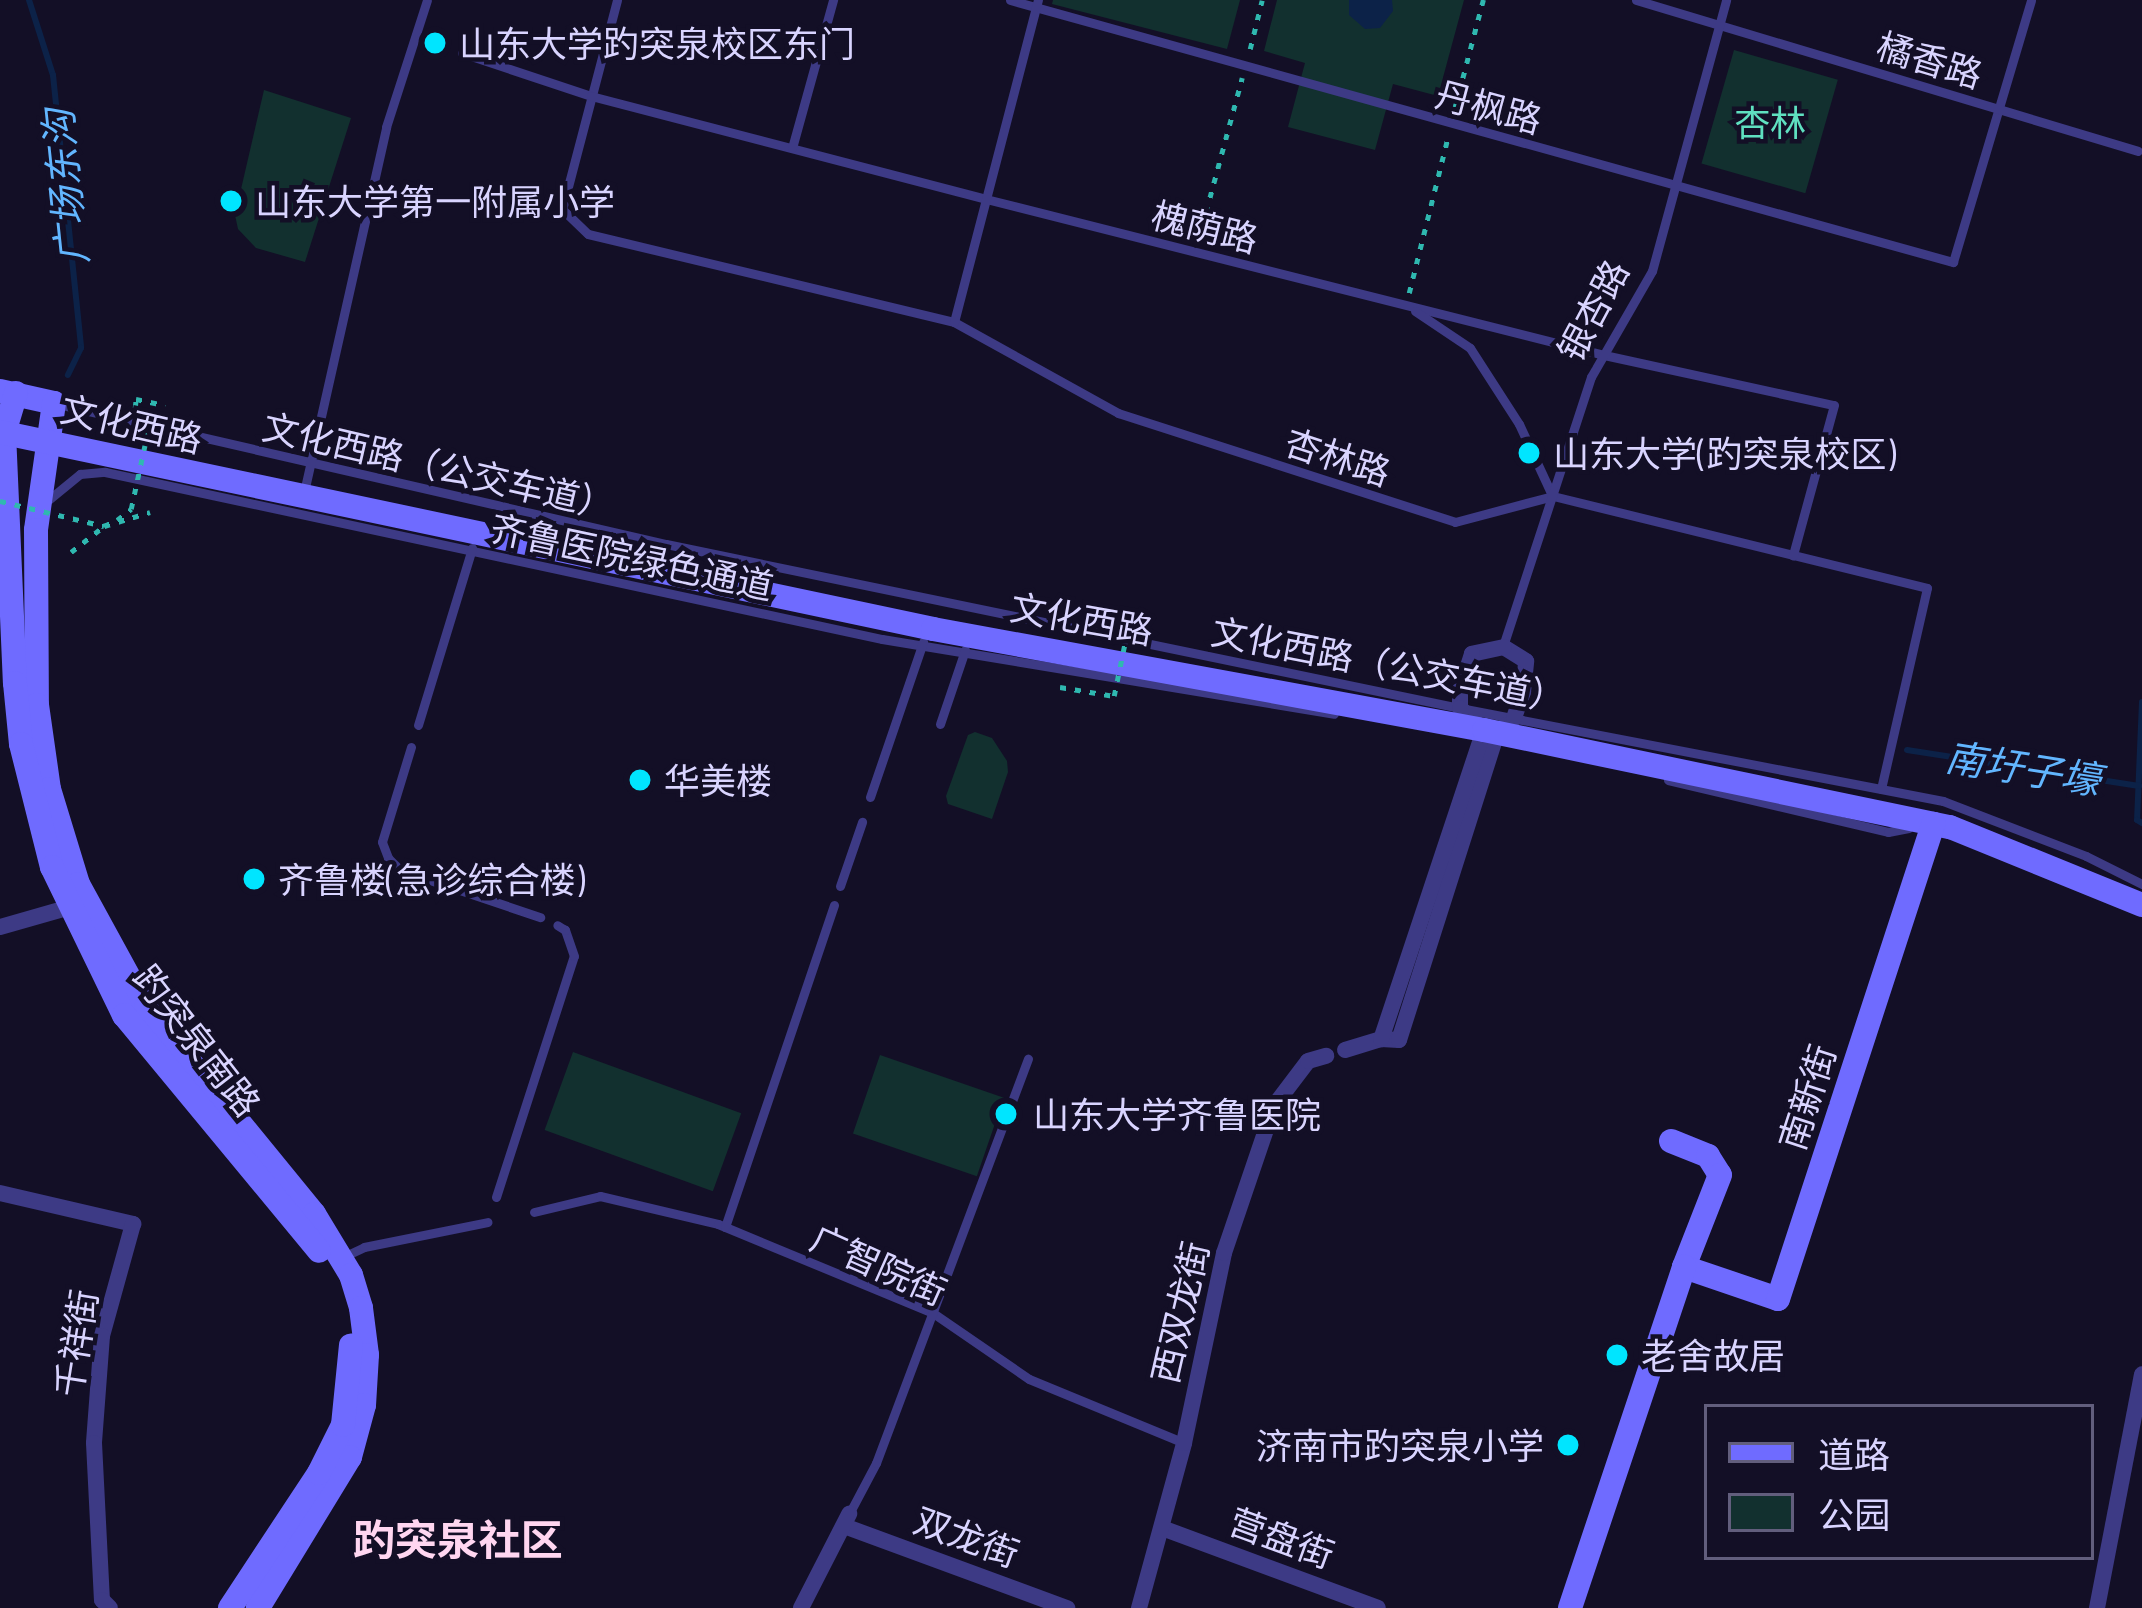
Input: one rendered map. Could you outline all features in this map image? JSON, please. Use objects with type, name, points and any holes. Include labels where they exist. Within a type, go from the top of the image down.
[{"type":"main road","name":"文化西路","points":[[8,392],[54,403]]},
{"type":"main road","name":"趵突泉南路","points":[[8,392],[2,432],[21,744],[52,866],[124,1015],[281,1199],[344,1296],[352,1354],[343,1425],[319,1473],[230,1608]]},
{"type":"main road","name":"趵突泉南路","points":[[54,403],[36,530],[33,619],[46,770],[78,884],[146,1008],[314,1214],[340,1258],[361,1309],[367,1355],[364,1405],[350,1457],[258,1608]]},
{"type":"main road","name":"文化西路","points":[[2,432],[933,629],[1498,728],[1933,824],[2142,905]]},
{"type":"main road","name":"南新街","points":[[1684,1267],[1778,1299],[1933,824]]},
{"type":"main road","points":[[1570,1608],[1684,1267],[1720,1175],[1708,1156],[1671,1141]]},
{"type":"street","points":[[1504,645],[1526,661],[1498,728],[1460,700],[1472,654],[1504,645]]},
{"type":"street","name":"西双龙街","points":[[1139,1608],[1184,1443],[1224,1253],[1274,1106],[1308,1061],[1381,1039],[1399,1040],[1498,728]]},
{"type":"street","points":[[0,927],[70,908]]},
{"type":"street","name":"千祥街","points":[[0,1193],[134,1225],[102,1336],[94,1443],[102,1600],[110,1608]]},
{"type":"street","points":[[2097,1608],[2142,1374]]},
{"type":"street","points":[[801,1608],[846,1520]]},
{"type":"street","name":"双龙街","points":[[846,1520],[1067,1608]]},
{"type":"street","name":"营盘街","points":[[1162,1528],[1326,1599],[1378,1608]]},
{"type":"lane","points":[[303,497],[322,394],[386,127],[428,0]]},
{"type":"lane","points":[[591,96],[617,0]]},
{"type":"lane","points":[[792,148],[833,0]]},
{"type":"lane","name":"丹枫路","points":[[1010,0],[1953,262],[1999,108]]},
{"type":"lane","name":"橘香路","points":[[1636,0],[2138,151]]},
{"type":"lane","name":"银杏路","points":[[1504,645],[1591,377],[1652,271],[1726,0]]},
{"type":"lane","points":[[1999,108],[2031,0]]},
{"type":"lane","points":[[954,322],[1037,4]]},
{"type":"lane","name":"槐荫路","points":[[462,53],[591,96],[986,199],[1604,355],[1834,405],[1793,555]]},
{"type":"lane","name":"杏林路","points":[[591,96],[562,208],[588,234],[954,322],[1118,413],[1455,522],[1553,496],[1927,588],[1881,789]]},
{"type":"lane","points":[[1406,305],[1470,348],[1519,424],[1553,496]]},
{"type":"lane","name":"文化西路（公交车道）","points":[[54,403],[665,544],[1460,700],[1498,728],[1943,801],[2086,856],[2142,884]]},
{"type":"lane","name":"齐鲁医院绿色通道","points":[[46,770],[42,635],[47,502],[80,474],[104,472],[882,639],[1498,728]]},
{"type":"lane","points":[[418,725],[472,548]]},
{"type":"lane","points":[[870,797],[923,642]]},
{"type":"lane","points":[[940,724],[965,650]]},
{"type":"lane","points":[[411,748],[382,842],[388,858],[400,870],[540,917]]},
{"type":"lane","points":[[841,886],[862,822]]},
{"type":"lane","points":[[725,1227],[834,905]]},
{"type":"lane","points":[[496,1197],[574,956],[565,930],[557,925]]},
{"type":"lane","points":[[846,1520],[876,1463],[1028,1059]]},
{"type":"lane","name":"广智院街","points":[[535,1212],[600,1196],[725,1227],[932,1313],[1029,1379],[1184,1443]]},
{"type":"lane","points":[[340,1258],[364,1246],[488,1222]]},
{"type":"path","points":[[1195,252],[1262,0]]},
{"type":"path","points":[[1406,305],[1483,0]]},
{"type":"path","points":[[417,37],[462,53]]},
{"type":"path","points":[[71,552],[131,509],[152,412],[134,408],[136,399],[165,405]]},
{"type":"path","points":[[0,501],[104,526],[150,512]]},
{"type":"path","points":[[1060,687],[1114,697],[1129,623]]},
{"type":"green space","points":[[1053,0],[1240,0],[1227,49],[1052,4]]},
{"type":"green space","points":[[1277,0],[1464,0],[1438,96],[1393,84],[1375,150],[1288,127],[1305,63],[1264,51]]},
{"type":"green space","name":"杏林","points":[[1734,50],[1838,80],[1805,193],[1701,163]]},
{"type":"green space","points":[[264,90],[351,118],[305,262],[256,248],[238,229],[235,215]]},
{"type":"green space","points":[[975,732],[992,738],[1007,761],[1008,772],[992,819],[948,804],[946,796],[968,735]]},
{"type":"green space","points":[[573,1052],[741,1113],[713,1191],[545,1130]]},
{"type":"green space","points":[[880,1055],[1004,1098],[977,1176],[853,1133]]},
{"type":"water","points":[[1349,0],[1392,0],[1393,11],[1380,28],[1365,29],[1349,15]]},
{"type":"waterway","name":"广场东沟","points":[[29,0],[53,75],[81,348],[68,375]]},
{"type":"waterway","points":[[2142,702],[2137,820],[2142,823]]},
{"type":"waterway","name":"南圩子壕","points":[[1907,750],[2139,786]]},
{"type":"place","name":"山东大学趵突泉校区东门","points":[[435,43]]},
{"type":"place","name":"山东大学第一附属小学","points":[[231,201]]},
{"type":"place","name":"山东大学(趵突泉校区)","points":[[1529,453]]},
{"type":"place","name":"华美楼","points":[[640,780]]},
{"type":"place","name":"齐鲁楼(急诊综合楼)","points":[[254,879]]},
{"type":"place","name":"山东大学齐鲁医院","points":[[1006,1114]]},
{"type":"place","name":"老舍故居","points":[[1617,1355]]},
{"type":"place","name":"济南市趵突泉小学","points":[[1568,1445]]},
{"type":"district","name":"趵突泉社区","points":[[458,1538]]}]
